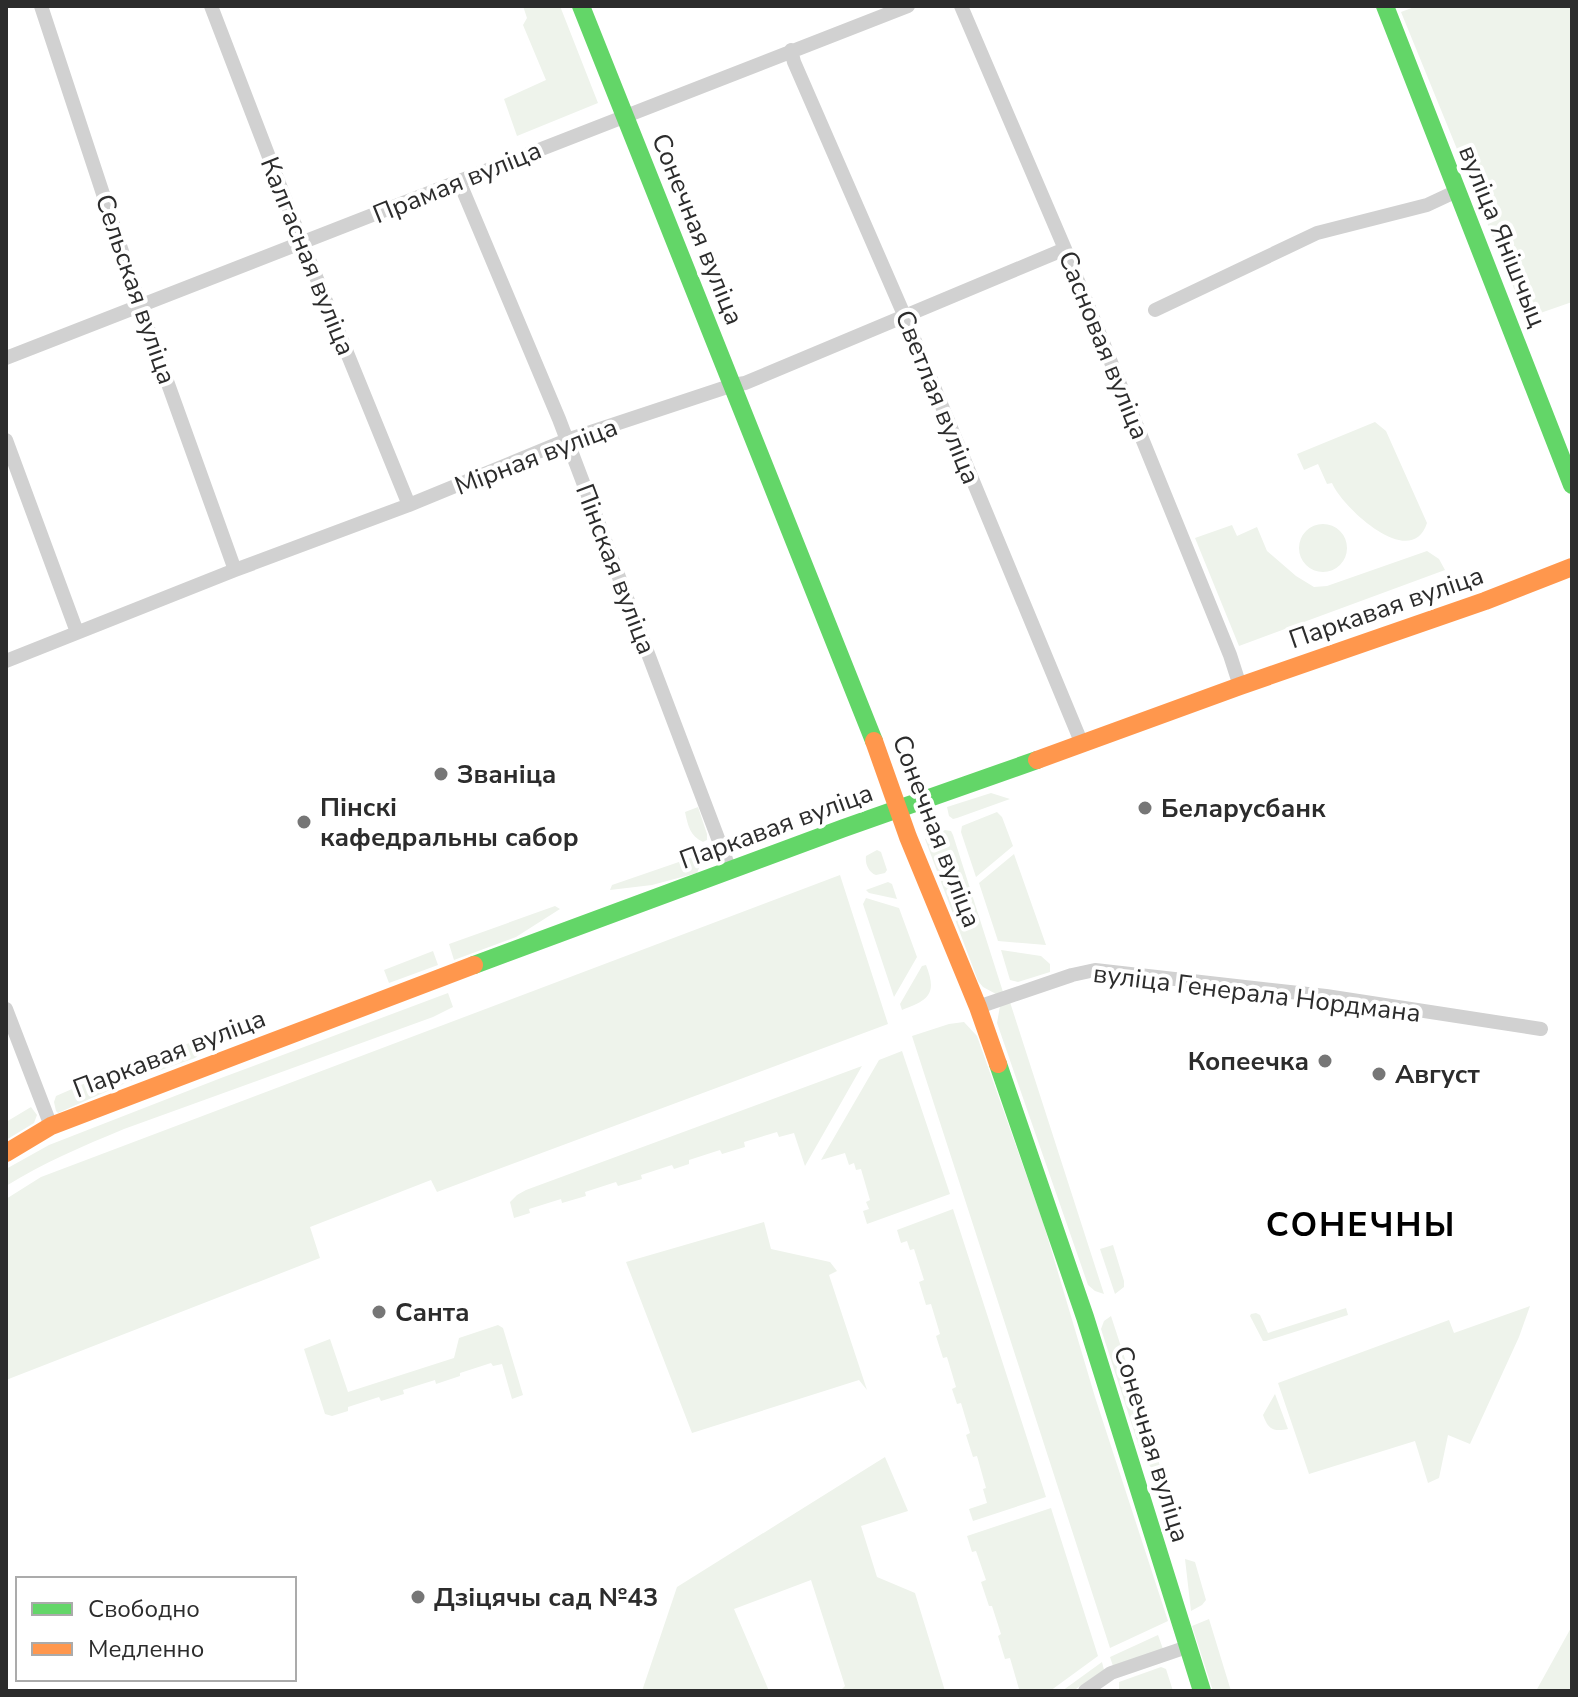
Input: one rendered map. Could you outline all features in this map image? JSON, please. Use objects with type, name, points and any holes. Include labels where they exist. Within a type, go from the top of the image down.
[{"type":"street","name":"Сельская вуліца","points":[[41,6],[140,306],[235,570]]},
{"type":"street","name":"Калгасная вуліца","points":[[211,6],[302,243],[409,505]]},
{"type":"street","name":"Сонечная вуліца","points":[[581,6],[978,1007],[1085,1317],[1202,1691]]},
{"type":"street","name":"Прамая вуліца","points":[[6,358],[908,6]]},
{"type":"street","name":"Сасновая вуліца","points":[[961,6],[1065,249],[1240,686]]},
{"type":"street","name":"вуліца Янішчыц","points":[[1385,6],[1572,485]]},
{"type":"street","name":"Светлая вуліца","points":[[791,50],[1082,744]]},
{"type":"street","name":"Пінская вуліца","points":[[459,181],[567,440],[730,870]]},
{"type":"street","points":[[1155,310],[1317,233],[1427,205],[1457,191]]},
{"type":"street","name":"Мірная вуліца","points":[[6,661],[409,505],[567,440],[745,383],[1065,249]]},
{"type":"street","points":[[6,440],[77,632]]},
{"type":"street","name":"Паркавая вуліца","points":[[6,1153],[51,1126],[195,1070],[730,870],[1485,601],[1572,567]]},
{"type":"street","name":"вуліца Генерала Нордмана","points":[[978,1007],[1095,970],[1326,996],[1541,1029]]},
{"type":"street","points":[[6,1009],[51,1126]]},
{"type":"street","points":[[1085,1691],[1111,1673],[1187,1647]]},
{"type":"shaded area","points":[[523,6],[560,6],[598,103],[517,136],[504,99],[546,80],[523,25],[527,18]]},
{"type":"shaded area","points":[[1417,6],[1572,6],[1572,302],[1526,318],[1401,12]]},
{"type":"shaded area","points":[[1375,422],[1386,431],[1427,523],[1419,536],[1407,541],[1393,538],[1362,519],[1338,494],[1332,483],[1327,484],[1318,464],[1304,470],[1297,454]]},
{"type":"shaded area","points":[[1323,524],[1340,531],[1347,548],[1340,565],[1323,572],[1306,565],[1299,548],[1306,531]]},
{"type":"shaded area","points":[[1232,525],[1237,536],[1257,527],[1267,551],[1314,587],[1327,586],[1427,551],[1439,559],[1445,570],[1239,646],[1195,538]]},
{"type":"shaded area","points":[[991,793],[1010,799],[957,818],[949,816],[947,807]]},
{"type":"shaded area","points":[[698,807],[707,834],[707,840],[703,842],[692,834],[685,812]]},
{"type":"shaded area","points":[[997,812],[1013,846],[976,877],[961,832],[962,826]]},
{"type":"shaded area","points":[[945,830],[953,835],[1003,992],[996,994],[978,981],[925,839]]},
{"type":"shaded area","points":[[877,850],[881,852],[887,870],[876,875],[869,870],[866,856]]},
{"type":"shaded area","points":[[705,853],[697,873],[652,885],[610,890],[612,885]]},
{"type":"shaded area","points":[[1014,854],[1046,945],[998,941],[979,883]]},
{"type":"shaded area","points":[[840,875],[888,1024],[437,1192],[431,1180],[310,1227],[320,1258],[6,1380],[6,1199],[41,1177]]},
{"type":"shaded area","points":[[888,882],[892,884],[897,899],[866,890]]},
{"type":"shaded area","points":[[866,898],[899,908],[917,957],[894,997],[863,904]]},
{"type":"shaded area","points":[[555,906],[560,909],[516,937],[454,960],[449,944]]},
{"type":"shaded area","points":[[1001,950],[1041,956],[1050,964],[1050,972],[1018,982],[1010,980]]},
{"type":"shaded area","points":[[433,951],[438,965],[389,983],[384,970]]},
{"type":"shaded area","points":[[926,965],[931,982],[929,994],[919,1003],[902,1010],[900,1004],[922,966]]},
{"type":"shaded area","points":[[448,993],[453,1007],[433,1017],[124,1129],[49,1162],[6,1186],[6,1169],[49,1145]]},
{"type":"shaded area","points":[[1009,999],[1104,1294],[1088,1285],[997,1023],[1000,1006]]},
{"type":"shaded area","points":[[964,1022],[977,1036],[1043,1222],[1095,1397],[1168,1621],[1110,1648],[912,1036]]},
{"type":"shaded area","points":[[200,1039],[204,1050],[195,1058],[130,1081],[58,1113],[56,1111],[56,1096]]},
{"type":"shaded area","points":[[902,1051],[950,1194],[867,1224],[863,1211],[869,1209],[866,1202],[870,1200],[861,1169],[856,1170],[854,1163],[849,1165],[845,1153],[821,1160],[879,1060]]},
{"type":"shaded area","points":[[862,1066],[805,1166],[794,1133],[779,1137],[777,1132],[744,1142],[745,1147],[722,1154],[720,1150],[689,1160],[689,1164],[674,1169],[672,1165],[641,1175],[642,1179],[618,1186],[616,1182],[585,1192],[586,1196],[562,1203],[561,1199],[529,1209],[530,1213],[514,1218],[510,1202],[526,1190]]},
{"type":"shaded area","points":[[31,1107],[37,1115],[34,1123],[6,1140],[6,1122]]},
{"type":"shaded area","points":[[953,1209],[1046,1497],[973,1521],[969,1509],[987,1503],[983,1489],[986,1488],[977,1456],[973,1457],[966,1435],[970,1433],[961,1403],[957,1404],[952,1389],[956,1387],[947,1357],[943,1358],[936,1336],[940,1334],[931,1304],[926,1305],[919,1282],[924,1280],[914,1249],[910,1250],[907,1241],[901,1243],[897,1230]]},
{"type":"shaded area","points":[[764,1222],[771,1249],[830,1262],[837,1271],[829,1275],[867,1390],[859,1380],[692,1433],[626,1262]]},
{"type":"shaded area","points":[[1113,1245],[1124,1281],[1124,1287],[1115,1294],[1100,1249]]},
{"type":"shaded area","points":[[1530,1306],[1470,1444],[1448,1435],[1439,1478],[1428,1483],[1415,1441],[1309,1474],[1278,1383],[1449,1320],[1454,1333]]},
{"type":"shaded area","points":[[1346,1308],[1348,1315],[1266,1341],[1263,1341],[1250,1316],[1260,1315],[1268,1333]]},
{"type":"shaded area","points":[[1111,1316],[1160,1466],[1157,1475],[1142,1456],[1101,1329],[1104,1321]]},
{"type":"shaded area","points":[[498,1325],[503,1328],[523,1395],[512,1399],[502,1364],[493,1366],[491,1363],[436,1384],[435,1380],[403,1390],[404,1394],[381,1401],[379,1397],[348,1407],[348,1411],[332,1416],[325,1414],[304,1349],[330,1339],[348,1392],[454,1358],[459,1338]]},
{"type":"shaded area","points":[[1275,1394],[1288,1429],[1272,1428],[1263,1415]]},
{"type":"shaded area","points":[[885,1457],[908,1511],[861,1526],[877,1577],[915,1593],[945,1691],[840,1691],[845,1686],[811,1580],[734,1609],[769,1691],[642,1691],[677,1587]]},
{"type":"shaded area","points":[[1051,1508],[1098,1656],[1050,1691],[1016,1691],[1019,1689],[1010,1658],[1005,1659],[998,1636],[1001,1634],[981,1582],[986,1580],[967,1536]]},
{"type":"shaded area","points":[[1185,1559],[1195,1562],[1206,1600],[1191,1611]]},
{"type":"shaded area","points":[[1209,1619],[1231,1691],[1213,1691],[1192,1626]]},
{"type":"shaded area","points":[[1572,1626],[1572,1691],[1536,1691]]},
{"type":"shaded area","points":[[1158,1635],[1163,1649],[1113,1666],[1110,1657]]},
{"type":"shaded area","points":[[1102,1662],[1104,1670],[1073,1691],[1062,1691]]},
{"type":"shaded area","points":[[1161,1667],[1166,1669],[1173,1691],[1119,1691],[1119,1682]]},
{"type":"traffic: fast","points":[[581,6],[874,741]]},
{"type":"traffic: fast","points":[[1385,6],[1572,485]]},
{"type":"traffic: fast","points":[[474,965],[1037,760]]},
{"type":"traffic: fast","points":[[998,1064],[1085,1317],[1202,1691]]},
{"type":"traffic: slow","points":[[1037,760],[1485,601],[1572,567]]},
{"type":"traffic: slow","points":[[874,741],[908,837],[978,1007],[998,1064]]},
{"type":"traffic: slow","points":[[6,1153],[51,1126],[474,965]]},
{"type":"place","name":"Званіца","points":[[441,774]]},
{"type":"place","name":"Беларусбанк","points":[[1145,808]]},
{"type":"place","name":"Пінскі кафедральны сабор","points":[[304,822]]},
{"type":"place","name":"Копеечка","points":[[1325,1061]]},
{"type":"place","name":"Август","points":[[1379,1074]]},
{"type":"place","name":"Санта","points":[[379,1312]]},
{"type":"place","name":"Дзіцячы сад №43","points":[[418,1597]]},
{"type":"district","name":"СОНЕЧНЫ","points":[[1361,1224]]}]
